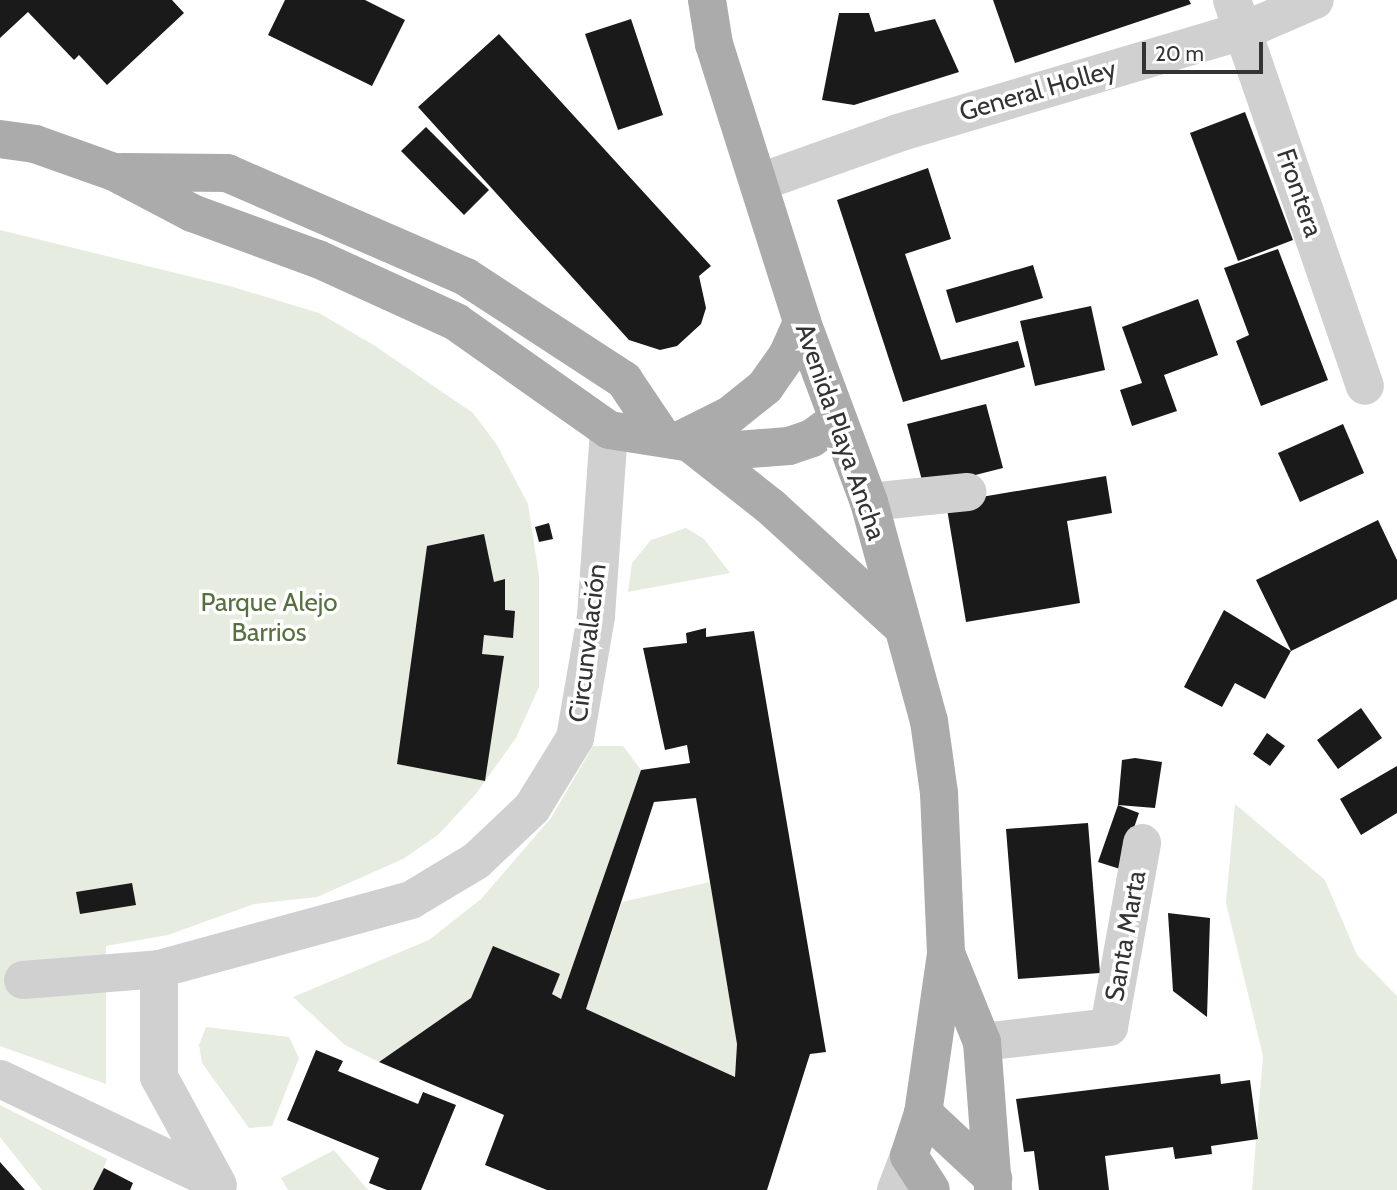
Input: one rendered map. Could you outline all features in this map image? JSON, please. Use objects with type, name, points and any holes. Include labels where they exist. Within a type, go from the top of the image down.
[{"type":"main road","name":"Avenida Playa Ancha","points":[[707,0],[714,44],[760,182],[802,322],[869,502],[899,624],[931,733],[939,793],[946,954]]},
{"type":"main road","points":[[0,139],[35,144],[114,172],[192,213],[318,259],[456,322],[609,430],[673,437],[737,450],[789,446],[812,438],[837,420]]},
{"type":"main road","points":[[114,172],[227,173],[466,277],[624,380],[673,437],[771,507],[899,624]]},
{"type":"main road","points":[[673,437],[730,415],[765,387],[787,356],[802,322]]},
{"type":"main road","points":[[946,954],[982,1042],[993,1184]]},
{"type":"main road","points":[[931,1190],[902,1173],[923,1113],[946,954]]},
{"type":"main road","points":[[923,1113],[993,1184]]},
{"type":"street","name":"General Holley","points":[[760,182],[1238,16],[1315,0]]},
{"type":"street","name":"Frontera","points":[[1238,16],[1365,386]]},
{"type":"street","name":"Circunvalación","points":[[23,980],[159,969],[411,900],[476,861],[532,808],[575,738],[596,616],[609,430]]},
{"type":"street","points":[[869,502],[967,492]]},
{"type":"street","name":"Santa Marta","points":[[982,1042],[1110,1027],[1142,843]]},
{"type":"street","points":[[159,969],[159,1077],[218,1186]]},
{"type":"street","points":[[0,1079],[218,1186]]},
{"type":"green space","name":"Parque Alejo Barrios","points":[[0,230],[233,287],[319,313],[375,346],[473,413],[497,445],[528,504],[539,576],[539,687],[516,738],[475,795],[438,835],[403,859],[317,897],[254,904],[168,935],[106,946],[106,1084],[0,1046]]},
{"type":"green space","points":[[686,528],[704,539],[730,573],[628,592],[632,563],[651,540]]},
{"type":"green space","points":[[593,746],[623,746],[641,770],[561,999],[552,994],[560,974],[471,998],[379,1062],[345,1045],[293,997],[429,940],[481,899],[551,818]]},
{"type":"green space","points":[[1235,804],[1325,880],[1357,955],[1397,996],[1397,1190],[1252,1190],[1263,1056],[1226,903]]},
{"type":"green space","points":[[710,882],[737,1044],[735,1077],[586,1009],[622,902]]},
{"type":"green space","points":[[206,1027],[289,1037],[299,1058],[272,1126],[249,1128],[202,1063],[199,1045]]},
{"type":"green space","points":[[0,1105],[107,1159],[95,1190],[42,1190],[0,1137]]},
{"type":"green space","points":[[334,1150],[368,1190],[288,1190],[281,1178]]},
{"type":"building","points":[[0,0],[172,0],[184,13],[107,85],[79,55],[74,60],[28,12],[0,38]]},
{"type":"building","points":[[285,0],[365,0],[405,20],[372,86],[268,35]]},
{"type":"building","points":[[993,0],[1189,0],[1191,4],[1015,63]]},
{"type":"building","points":[[839,13],[869,13],[875,32],[935,19],[959,72],[854,105],[822,100]]},
{"type":"building","points":[[631,19],[663,115],[618,130],[585,34]]},
{"type":"building","points":[[499,34],[711,266],[699,276],[706,308],[701,324],[677,346],[660,350],[629,340],[418,107]]},
{"type":"building","points":[[1245,112],[1293,240],[1238,261],[1190,133]]},
{"type":"building","points":[[426,127],[489,190],[464,215],[401,151]]},
{"type":"building","points":[[928,168],[951,239],[905,254],[941,360],[1018,341],[1025,367],[903,402],[837,200]]},
{"type":"building","points":[[1278,249],[1328,380],[1261,406],[1236,341],[1249,335],[1224,268]]},
{"type":"building","points":[[1033,265],[1043,298],[956,323],[946,290]]},
{"type":"building","points":[[1198,299],[1218,355],[1164,375],[1177,411],[1132,426],[1120,390],[1142,383],[1122,327]]},
{"type":"building","points":[[1091,306],[1105,370],[1035,386],[1020,321]]},
{"type":"building","points":[[986,404],[1003,468],[924,488],[907,424]]},
{"type":"building","points":[[1343,424],[1364,473],[1300,502],[1278,453]]},
{"type":"building","points":[[1106,476],[1112,513],[1067,521],[1080,603],[966,622],[946,503]]},
{"type":"building","points":[[1378,520],[1397,560],[1397,599],[1291,651],[1256,580]]},
{"type":"building","points":[[549,523],[553,539],[539,542],[535,527]]},
{"type":"building","points":[[484,534],[494,582],[505,579],[505,610],[515,611],[513,638],[484,635],[482,654],[504,656],[485,781],[397,764],[427,546]]},
{"type":"building","points":[[1224,610],[1291,651],[1265,699],[1235,683],[1222,707],[1184,687]]},
{"type":"building","points":[[706,628],[706,637],[754,631],[826,1052],[810,1054],[767,1190],[547,1190],[485,1165],[504,1115],[379,1062],[471,998],[493,946],[560,974],[552,994],[561,999],[641,770],[690,763],[687,745],[665,750],[643,648],[687,643],[686,633]],"holes":[[[696,798],[737,1044],[735,1077],[586,1009],[654,802]]]},
{"type":"building","points":[[1361,708],[1382,738],[1338,769],[1317,740]]},
{"type":"building","points":[[1267,733],[1285,746],[1270,766],[1253,754]]},
{"type":"building","points":[[1135,758],[1162,762],[1155,808],[1118,805],[1122,760]]},
{"type":"building","points":[[1397,766],[1397,813],[1361,835],[1340,799]]},
{"type":"building","points":[[1118,805],[1139,813],[1120,869],[1098,862]]},
{"type":"building","points":[[1088,823],[1100,973],[1018,979],[1006,829]]},
{"type":"building","points":[[132,883],[136,905],[80,914],[76,892]]},
{"type":"building","points":[[1168,913],[1210,918],[1207,1017],[1173,991]]},
{"type":"building","points":[[316,1050],[343,1061],[338,1071],[418,1104],[423,1092],[456,1105],[421,1190],[387,1190],[369,1183],[379,1158],[287,1120]]},
{"type":"building","points":[[1220,1074],[1221,1084],[1250,1080],[1258,1139],[1211,1146],[1212,1154],[1175,1159],[1173,1147],[1105,1156],[1109,1190],[1039,1190],[1034,1151],[1024,1152],[1016,1099]]},
{"type":"building","points":[[0,1162],[25,1190],[0,1190]]},
{"type":"building","points":[[104,1168],[133,1183],[130,1190],[93,1190]]}]
